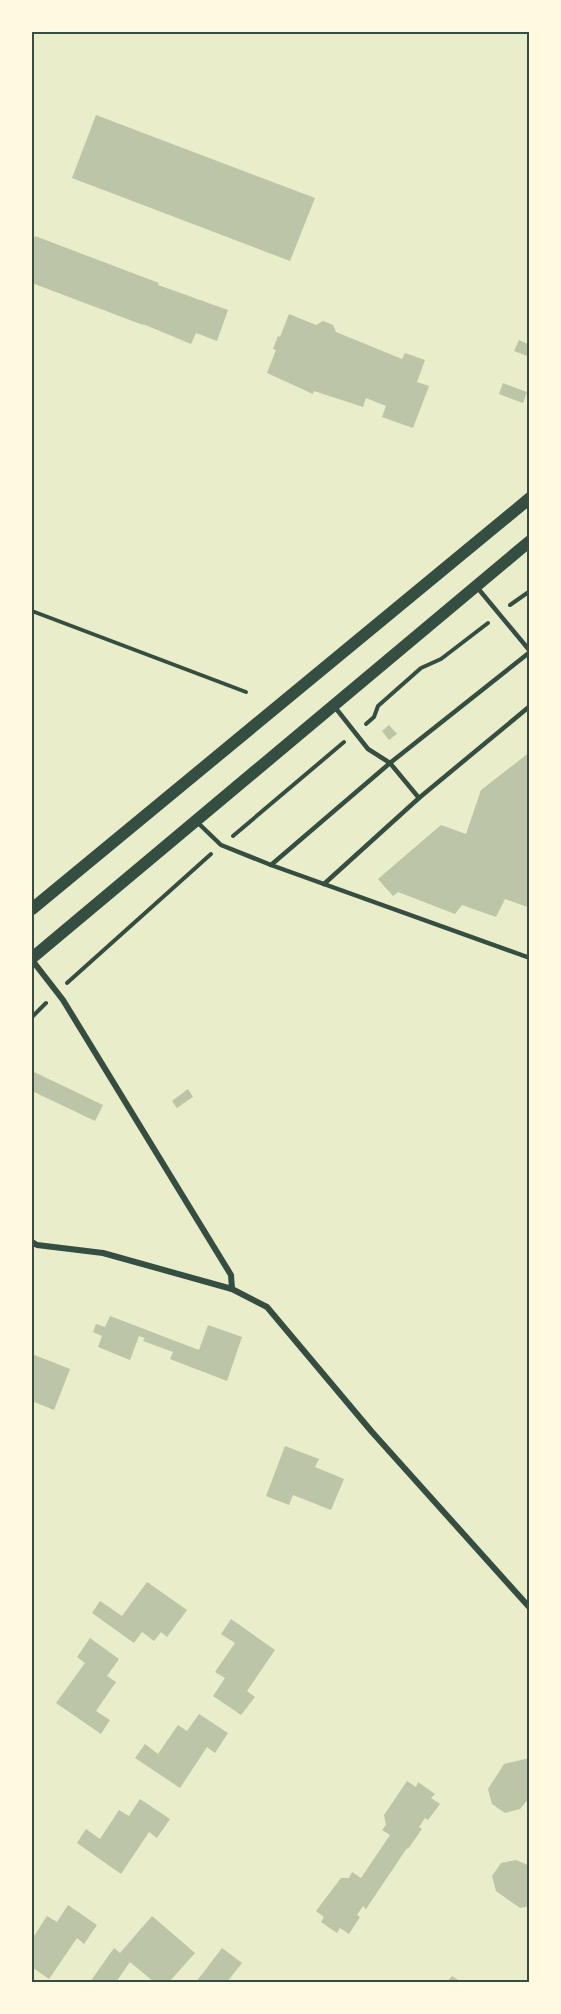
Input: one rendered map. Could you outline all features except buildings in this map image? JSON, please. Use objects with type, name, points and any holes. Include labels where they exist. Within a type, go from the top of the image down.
[{"type":"main road","points":[[32,909],[530,498]]},
{"type":"main road","points":[[32,959],[332,704],[530,541]]},
{"type":"street","points":[[32,959],[63,1000],[231,1275],[232,1289]]},
{"type":"street","points":[[32,1242],[38,1245],[103,1253],[232,1289],[267,1307],[372,1432],[530,1608]]},
{"type":"lane","points":[[271,865],[390,763],[530,651],[498,615],[476,585]]},
{"type":"lane","points":[[332,704],[368,749],[390,763],[419,798]]},
{"type":"lane","points":[[324,884],[419,798],[530,706]]},
{"type":"lane","points":[[195,820],[221,845],[530,958]]},
{"type":"path","points":[[66,984],[221,845],[374,717],[378,706],[422,668],[441,658],[530,591]]},
{"type":"path","points":[[32,610],[246,692]]},
{"type":"path","points":[[32,1017],[49,1000]]}]
